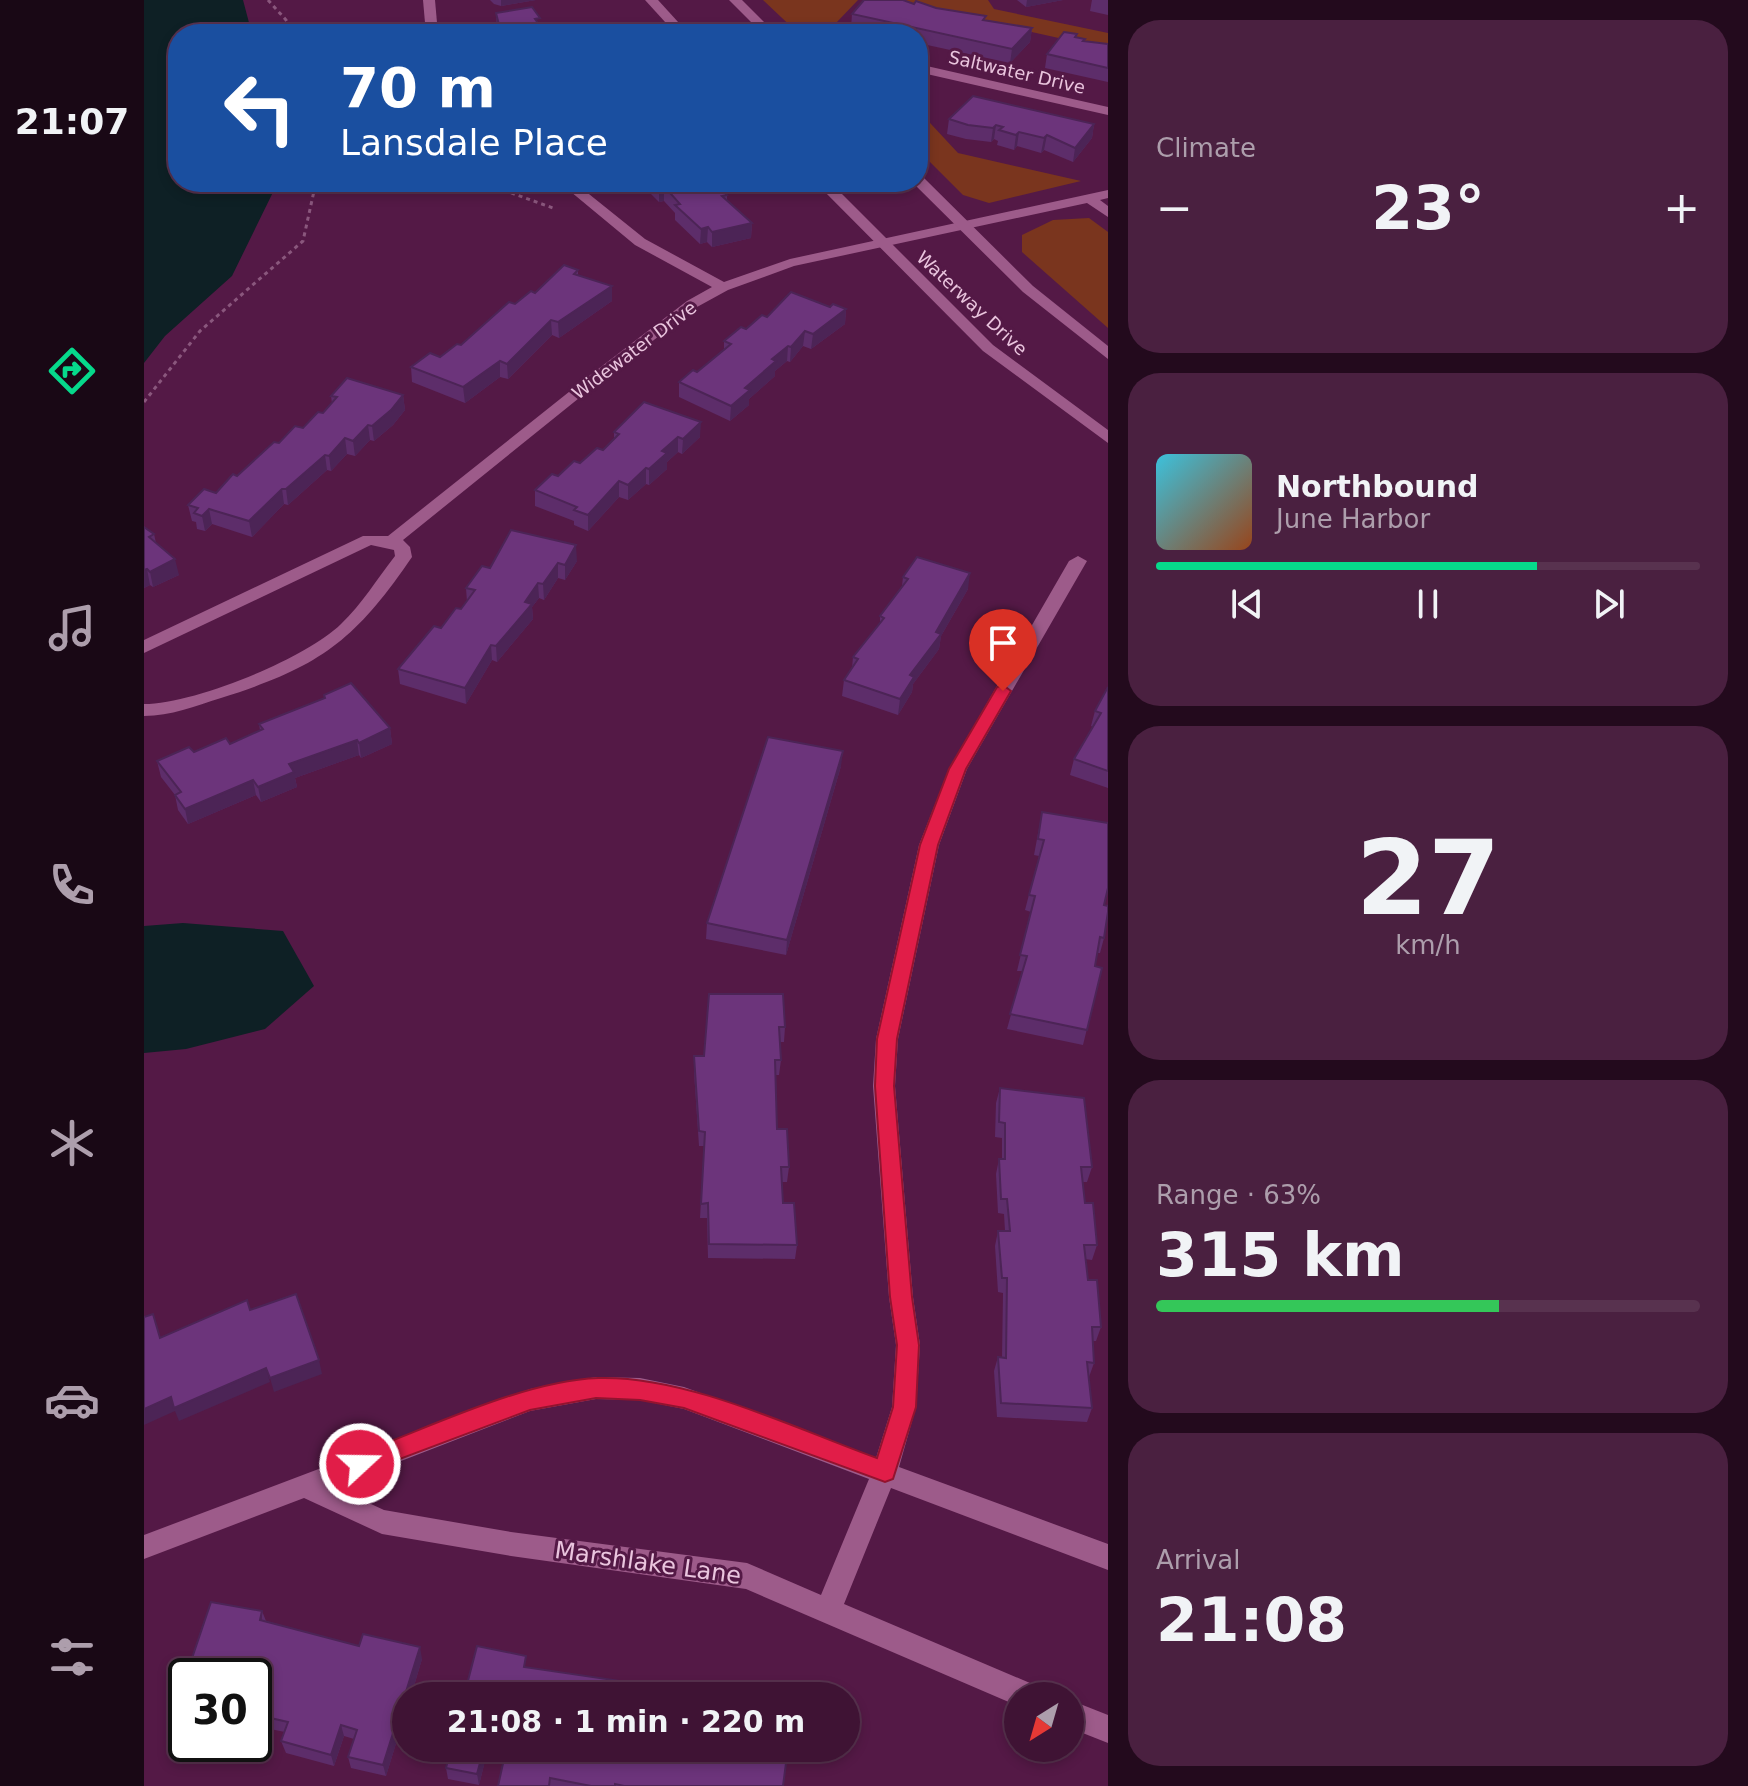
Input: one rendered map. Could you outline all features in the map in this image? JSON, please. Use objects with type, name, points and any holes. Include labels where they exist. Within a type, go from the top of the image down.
[{"type":"street","points":[[429,0],[431,24]]},
{"type":"street","points":[[651,0],[674,24]]},
{"type":"street","points":[[735,0],[760,24]]},
{"type":"street","name":"Saltwater Drive","points":[[928,70],[1108,111]]},
{"type":"street","points":[[928,190],[1028,289],[1108,354]]},
{"type":"street","points":[[578,192],[644,247],[682,269],[723,287]]},
{"type":"street","name":"Waterway Drive","points":[[832,192],[988,348],[1108,438]]},
{"type":"street","points":[[963,225],[1108,194]]},
{"type":"street","points":[[1089,198],[1108,213]]},
{"type":"street","name":"Widewater Drive","points":[[144,647],[369,540],[392,541],[619,360],[692,304],[723,287],[790,263],[963,225]]},
{"type":"street","points":[[144,710],[163,710],[283,668],[318,651],[346,629],[404,557],[402,547],[392,541]]},
{"type":"street","points":[[828,1611],[885,1472],[904,1407],[908,1345],[901,1297],[884,1086],[887,1039],[929,845],[958,769],[1078,561]]},
{"type":"street","points":[[144,1547],[530,1400],[596,1388],[640,1389],[684,1398],[1108,1557]]},
{"type":"street","name":"Marshlake Lane","points":[[303,1485],[382,1522],[511,1544],[747,1576],[1004,1686]]},
{"type":"street","points":[[1084,1720],[1108,1729]]},
{"type":"path","points":[[268,0],[288,24]]},
{"type":"path","points":[[144,402],[200,331],[303,241],[314,192]]},
{"type":"shaded area","points":[[763,0],[858,0],[837,24],[788,24]]},
{"type":"shaded area","points":[[889,0],[988,0],[994,9],[1108,33],[1108,49]]},
{"type":"shaded area","points":[[928,121],[958,153],[1081,181],[989,203],[963,195],[928,160]]},
{"type":"shaded area","points":[[1089,218],[1108,232],[1108,328],[1022,252],[1022,235],[1053,220]]},
{"type":"water","points":[[144,0],[243,0],[249,24],[168,24],[168,192],[273,192],[232,276],[165,336],[144,363]]},
{"type":"water","points":[[183,923],[283,931],[314,986],[265,1029],[186,1049],[144,1053],[144,926]]},
{"type":"building","points":[[864,0],[903,0],[914,4],[916,1],[936,8],[986,16],[983,20],[1032,28],[1012,49],[928,31],[928,24],[898,24],[852,14]]},
{"type":"building","points":[[532,7],[540,18],[535,19],[539,24],[499,24],[496,13]]},
{"type":"building","points":[[1064,32],[1077,34],[1075,37],[1085,39],[1083,41],[1108,44],[1108,68],[1047,54]]},
{"type":"building","points":[[973,96],[1094,124],[1075,148],[1047,135],[1044,138],[1019,132],[1016,135],[999,130],[1003,127],[996,125],[993,128],[968,125],[949,119]]},
{"type":"building","points":[[669,192],[724,192],[727,195],[722,196],[752,223],[712,232],[708,227],[701,229],[675,205],[680,204]]},
{"type":"building","points":[[564,265],[578,270],[574,274],[612,286],[558,322],[551,320],[507,364],[500,361],[463,387],[411,367],[430,353],[440,357],[457,344],[461,345],[509,302],[515,304],[531,291],[535,293]]},
{"type":"building","points":[[791,292],[830,307],[833,304],[846,309],[813,334],[805,331],[791,347],[788,346],[772,359],[776,361],[745,388],[750,390],[731,406],[679,382],[693,370],[697,372],[731,344],[724,341],[741,327],[746,329],[762,315],[767,317]]},
{"type":"building","points":[[347,378],[403,395],[372,426],[368,425],[353,441],[345,438],[329,456],[325,455],[286,489],[282,489],[249,521],[209,509],[202,516],[194,513],[198,508],[188,505],[204,489],[216,493],[233,474],[237,476],[274,442],[279,443],[295,426],[303,428],[318,412],[323,413],[337,397],[331,396]]},
{"type":"building","points":[[644,402],[701,422],[683,439],[678,437],[662,451],[667,453],[628,485],[619,481],[588,515],[574,510],[577,507],[535,490],[552,474],[558,476],[574,461],[580,463],[597,448],[603,450],[619,434],[614,432]]},
{"type":"building","points":[[144,527],[154,534],[149,537],[175,559],[150,572],[144,570]]},
{"type":"building","points":[[511,530],[576,545],[565,565],[558,563],[543,584],[538,583],[525,602],[532,604],[496,646],[491,645],[465,688],[398,669],[434,626],[441,628],[456,608],[461,609],[475,590],[466,588],[482,566],[490,568]]},
{"type":"building","points":[[917,557],[970,573],[936,632],[941,634],[910,675],[914,677],[900,699],[844,680],[858,659],[853,657],[884,618],[880,616],[908,579],[903,577]]},
{"type":"building","points":[[351,683],[390,728],[359,743],[357,740],[289,764],[294,772],[258,787],[253,780],[185,809],[175,795],[181,792],[157,761],[189,747],[194,752],[226,738],[230,744],[263,729],[259,724],[325,698],[324,695]]},
{"type":"building","points":[[1108,687],[1108,771],[1074,759],[1101,713],[1095,711]]},
{"type":"building","points":[[768,737],[843,751],[787,940],[707,923]]},
{"type":"building","points":[[1042,812],[1108,823],[1108,888],[1104,905],[1108,906],[1108,912],[1095,966],[1102,968],[1087,1030],[1010,1014],[1027,956],[1020,955],[1035,896],[1029,895],[1044,840],[1038,839]]},
{"type":"building","points":[[709,994],[783,994],[785,1027],[779,1027],[781,1060],[775,1060],[777,1129],[787,1129],[789,1167],[781,1167],[783,1203],[794,1203],[797,1245],[709,1244],[708,1203],[701,1204],[705,1132],[699,1131],[694,1056],[704,1056]]},
{"type":"building","points":[[1000,1088],[1084,1098],[1092,1167],[1081,1167],[1085,1203],[1093,1203],[1097,1245],[1084,1245],[1088,1280],[1097,1280],[1101,1327],[1092,1327],[1094,1363],[1087,1362],[1092,1408],[1001,1403],[998,1357],[1006,1358],[1007,1278],[1002,1278],[998,1231],[1010,1231],[1007,1199],[1001,1199],[999,1159],[1005,1159],[1005,1123],[999,1122]]},
{"type":"building","points":[[296,1294],[319,1360],[270,1378],[266,1368],[174,1408],[171,1397],[144,1409],[144,1317],[153,1314],[160,1338],[247,1300],[250,1310]]},
{"type":"building","points":[[211,1602],[262,1611],[260,1620],[359,1646],[363,1634],[420,1647],[409,1682],[392,1682],[392,1736],[383,1765],[348,1757],[357,1730],[341,1725],[331,1755],[281,1741],[288,1722],[272,1718],[272,1658],[192,1658]]},
{"type":"building","points":[[477,1646],[526,1656],[524,1667],[627,1682],[468,1682]]},
{"type":"building","points":[[448,1762],[480,1762],[477,1774],[446,1768]]},
{"type":"building","points":[[503,1762],[786,1762],[783,1786],[591,1786],[550,1778],[549,1786],[498,1786]]},
{"type":"route","points":[[360,1464],[530,1400],[596,1388],[640,1389],[684,1398],[885,1472],[904,1407],[908,1345],[901,1297],[884,1086],[887,1039],[929,845],[958,769],[1003,691]]}]
